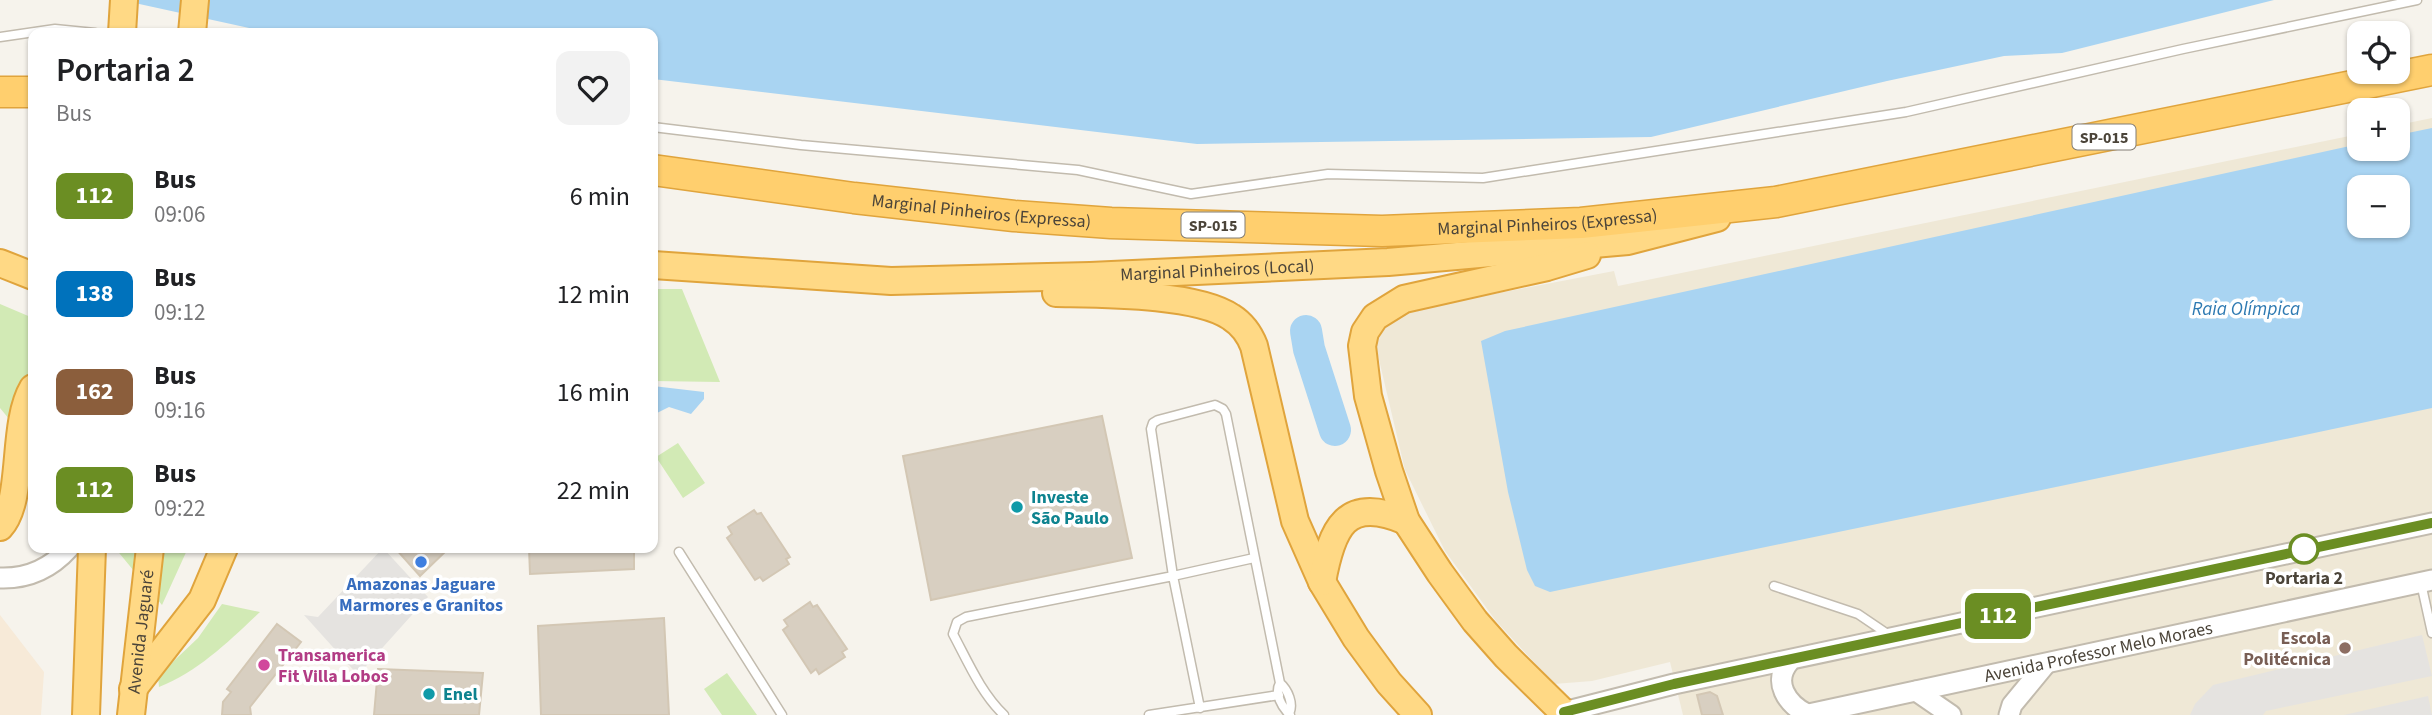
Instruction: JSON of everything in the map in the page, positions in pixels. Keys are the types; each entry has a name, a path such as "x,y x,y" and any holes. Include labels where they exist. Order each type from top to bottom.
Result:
{"highway":[{"path":"122,28 124,0"},
{"path":"192,28 194,0"},
{"name":"Marginal Pinheiros (Expressa)","path":"658,171 854,198 1014,216 1111,223 1382,231 1581,223 1776,202 2432,70"},
{"path":"0,92 28,92"},
{"name":"Marginal Pinheiros (Local)","path":"658,265 891,281 1090,276 1388,262 1628,242 1776,202"},
{"path":"1561,714 1475,621 1406,521 1388,471 1368,396 1363,346 1365,332 1375,317 1404,299 1546,267 1628,242"},
{"path":"0,263 28,274"},
{"path":"891,281 943,290 1132,295 1218,310 1230,316 1250,335 1254,346 1295,521 1322,582 1356,638 1389,683 1418,715"},
{"path":"0,527 12,501 21,426 28,404"},
{"path":"0,433 16,468"},
{"path":"1322,582 1331,541 1347,519 1363,512 1377,511 1406,521"},
{"path":"86,715 92,553"},
{"name":"Avenida Jaguaré","path":"131,715 149,553"},
{"path":"132,689 202,600 222,553"}],"street":[{"path":"1561,714 1663,687 2432,523"},
{"path":"0,578 33,574 54,563 64,553"},
{"name":"Avenida Professor Melo Moraes","path":"1806,715 2426,582"},
{"path":"1789,662 1781,674 1781,685 1794,708 1806,715"},
{"path":"2010,715 2012,705 2045,665"},
{"path":"1916,691 1951,715"}],"lane":[{"path":"658,128 815,146 1078,170 1191,194 1328,174 1483,178 1906,112 2183,49 2417,0"},
{"path":"0,37 28,33"},
{"path":"1200,708 1173,576 1151,426 1158,419 1214,405 1219,406 1226,414 1280,683 1287,691 1291,706 1289,714"},
{"path":"678,552 782,715"},
{"path":"1004,715 991,702 953,634 957,622 966,617 1254,558"},
{"path":"2426,582 2432,632"},
{"path":"1774,586 1858,614 1895,639"},
{"path":"1280,683 1279,695 1289,714"},
{"path":"1149,715 1279,695"}],"shaded area":[{"path":"2432,118 2432,715 1683,715 1670,662 1592,681 1554,684 1496,621 1445,551 1405,470 1376,347 1383,329 1399,312 1614,271 1618,286 2347,136 2347,161 2410,161 2410,123"},
{"path":"378,553 388,553 428,597 358,675 304,615 318,617"},
{"path":"0,615 44,672 41,715 0,715"},
{"path":"2422,635 2432,676 2266,711 2263,715 2190,715 2195,704 2213,685"},
{"path":"2428,696 2432,715 2344,715"}],"green space":[{"path":"658,289 682,289 720,382 658,381"},
{"path":"0,304 28,316 28,442 0,408"},
{"path":"678,443 705,483 683,498 658,460 658,456"},
{"path":"119,553 186,553 162,605"},
{"path":"222,604 260,612 200,664 159,687 158,676 198,638"},
{"path":"727,673 757,715 722,715 704,689"}],"water":[{"path":"121,0 2274,0 2062,53 2004,56 1651,137 1197,144 658,80 658,28 249,28"},
{"name":"Raia Olímpica","path":"2432,128 2432,408 1550,592 1535,586 1527,570 1508,492 1481,341 1505,331 2347,147 2347,161 2410,161 2410,133"},
{"path":"658,387 704,392 704,399 691,414 669,407 658,412"}],"building":[{"name":"Investe São Paulo","path":"1102,416 1132,558 931,600 903,456"},
{"path":"754,510 757,514 761,513 790,557 786,559 789,564 763,581 760,577 755,580 727,538 732,534 728,527"},
{"name":"Amazonas Jaguare Marmores e Granitos","path":"399,553 444,553 420,576"},
{"path":"529,553 634,553 634,569 530,574"},
{"path":"810,602 813,607 817,605 847,649 842,652 845,657 819,674 816,669 811,673 783,630 788,626 784,620"},
{"path":"664,618 669,715 541,715 538,626"},
{"name":"Transamerica Fit Villa Lobos","path":"277,624 301,642 250,707 251,715 222,715 223,702 231,692 227,689"},
{"name":"Enel","path":"378,669 483,673 479,715 374,715"},
{"path":"1710,692 1717,696 1723,715 1702,715 1697,695"}],"waterway":[{"path":"1306,331 1309,349 1335,430"}],"bus line":[{"name":"112","path":"1564,712 1674,684 2432,523"}],"place":[{"name":"Investe São Paulo","path":"1017,507"},
{"name":"Portaria 2","path":"2304,549"},
{"name":"Amazonas Jaguare Marmores e Granitos","path":"421,562"},
{"name":"Escola Politécnica","path":"2345,648"},
{"name":"Transamerica Fit Villa Lobos","path":"264,665"},
{"name":"Enel","path":"429,694"}]}
